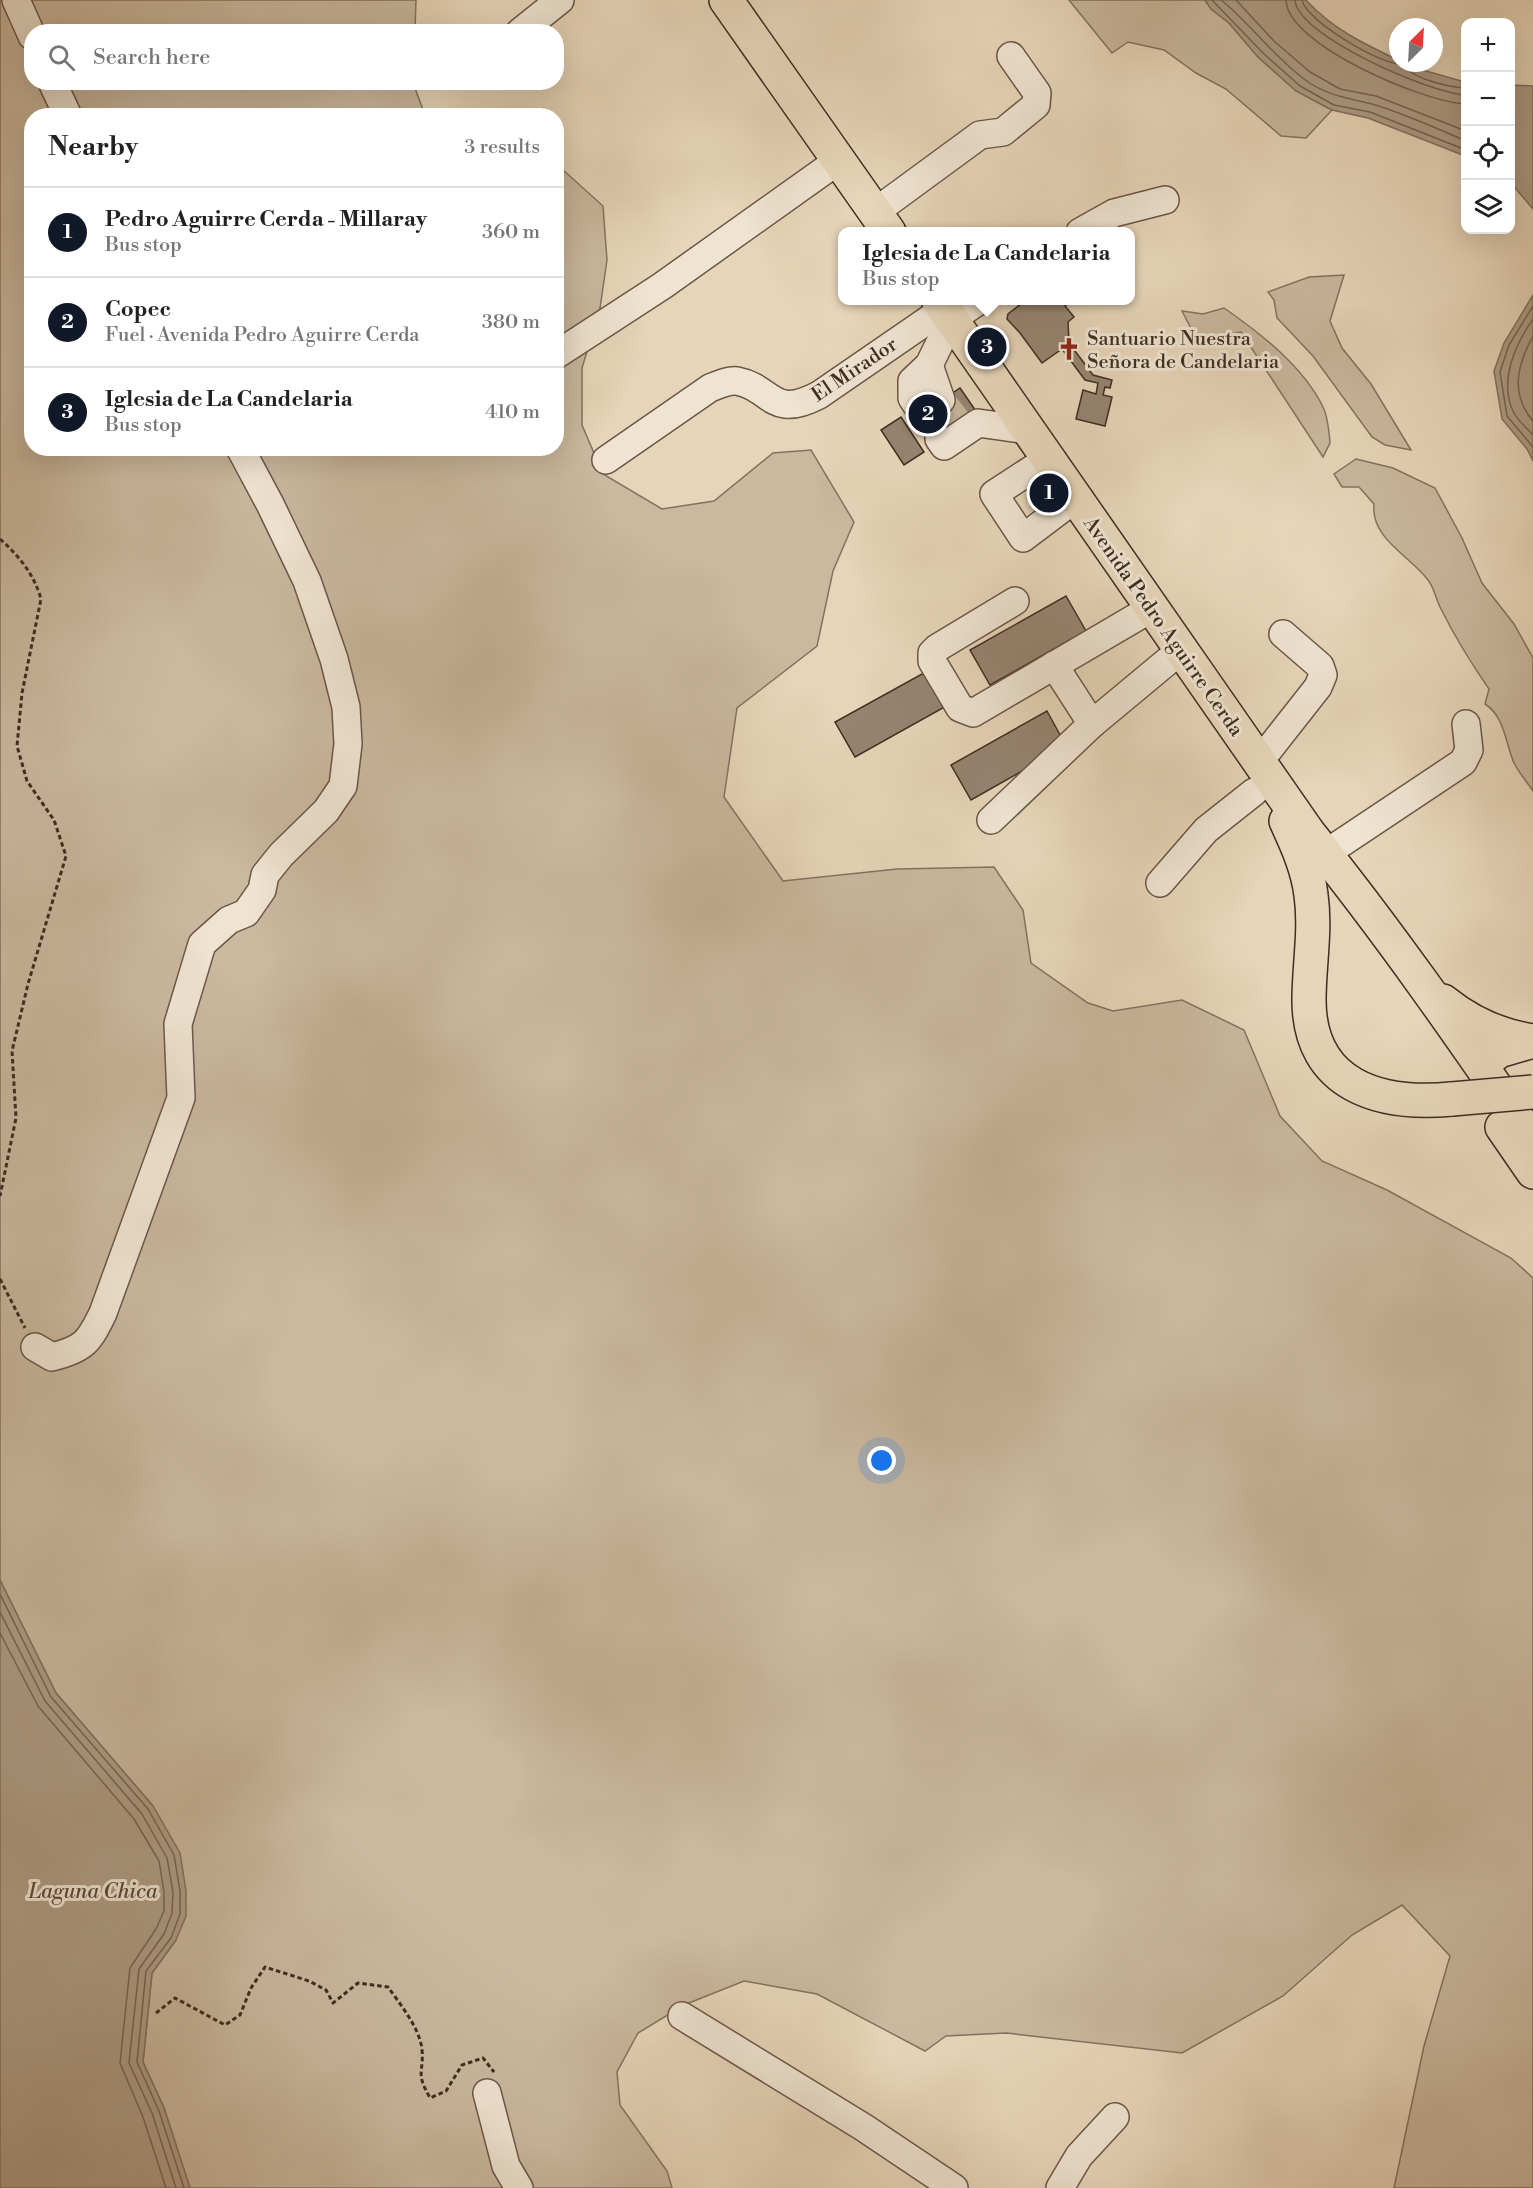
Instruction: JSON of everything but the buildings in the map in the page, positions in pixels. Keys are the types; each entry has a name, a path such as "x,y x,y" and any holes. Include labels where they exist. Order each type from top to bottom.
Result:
{"main road":[{"path":"726,0 882,222"},
{"name":"Avenida Pedro Aguirre Cerda","path":"944,310 1209,690 1257,777"},
{"path":"1257,777 1317,843 1425,987 1467,1082 1533,1141"},
{"path":"1257,777 1297,890 1310,985 1310,1016 1316,1041 1327,1062 1342,1078 1366,1091 1398,1099 1418,1101 1467,1082 1499,1051 1533,1041"},
{"path":"1317,843 1364,932 1467,1082 1533,1172"},
{"path":"1425,987 1450,1007 1484,1028 1533,1041"},
{"path":"1467,1082 1533,1092"}],"street":[{"path":"16,0 27,24"},
{"path":"529,24 560,0"},
{"path":"882,222 980,135 1007,129 1036,105 1037,93 1011,56"},
{"path":"56,90 64,108"},
{"path":"564,350 662,286 839,160"},
{"path":"1088,227 1114,213 1166,200"},
{"name":"El Mirador","path":"606,460 710,388 723,383 735,381 745,384 774,402 803,404 944,310 962,305"},
{"path":"932,407 912,398 912,381 929,365 944,310"},
{"path":"955,432 978,423 1028,430"},
{"path":"35,1347 52,1357 72,1352 90,1340 103,1313 181,1098 178,1024 202,944 230,920 246,913 262,890 265,875 281,855 326,811 343,786 348,744 346,707 334,659 307,581 244,456"},
{"path":"1048,459 994,494 1023,538 1076,498"},
{"path":"1016,601 932,653 932,661 960,708 973,713 1152,608"},
{"path":"1160,883 1206,830 1257,777 1318,687 1323,675 1320,666 1284,634"},
{"path":"991,820 1092,724 1180,650"},
{"path":"1054,665 1092,724"},
{"path":"1317,843 1463,762 1469,750 1466,724"},
{"path":"682,2016 863,2127 954,2188"},
{"path":"487,2092 506,2166 519,2188"},
{"path":"1060,2188 1079,2156 1115,2117"}],"path":[{"path":"0,539 18,556 38,586 41,599 25,674 17,746 27,781 54,820 66,856 28,984 12,1051 16,1118 0,1197"},
{"path":"0,1167 4,1172"},
{"path":"0,1278 35,1347"},
{"path":"156,2013 175,1998 225,2025 240,2015 251,1988 265,1967 326,1990 333,2003 358,1983 388,1987 408,2015 422,2048 419,2079 430,2098 446,2091 462,2065 483,2058 498,2076 496,2090 487,2092"}],"shaded area":[{"path":"0,0 416,0 415,24 24,24 24,90 416,90 422,108 24,108 24,456 564,456 564,171 603,206 607,260 600,308 582,368 582,425 603,474 662,509 714,501 773,453 811,450 854,522 833,571 817,646 737,708 724,797 783,881 897,869 994,867 1023,910 1031,963 1088,1003 1113,1011 1182,1000 1244,1030 1280,1116 1322,1161 1387,1190 1511,1258 1533,1278 1533,2188 1394,2188 1424,2046 1450,1956 1402,1905 1352,1935 1283,1996 1182,2053 1006,2033 946,2036 925,2051 817,1994 744,1981 684,2005 638,2033 617,2072 620,2105 667,2171 672,2188 190,2188 164,2108 143,2062 152,1973 176,1940 153,1806 56,1693 0,1580"},
{"path":"1069,0 1205,0 1211,9 1229,23 1258,57 1296,91 1332,110 1306,138 1281,136 1226,89 1196,73 1164,50 1128,42 1112,53"},
{"path":"1344,275 1330,321 1342,348 1371,384 1411,450 1385,445 1372,437 1313,356 1277,318 1274,300 1268,292 1309,277"},
{"path":"1224,308 1280,352 1314,392 1325,411 1329,429 1330,443 1323,457 1241,332 1197,340 1182,311 1203,314"},
{"path":"1356,459 1393,468 1435,488 1462,538 1482,583 1514,624 1533,658 1533,791 1514,763 1501,723 1492,709 1485,704 1489,689 1452,630 1430,583 1385,537 1374,516 1374,504 1359,487 1342,487 1334,474"}],"water":[{"path":"1205,0 1306,0 1337,27 1389,55 1389,72 1430,72 1461,81 1461,154 1368,118 1332,110 1296,91 1258,57 1229,23 1211,9"},
{"path":"1515,85 1533,86 1533,209 1515,188"},
{"path":"1533,295 1533,461 1527,449 1502,419 1494,371 1504,343"},
{"name":"Laguna Chica","path":"0,1580 56,1693 153,1806 180,1853 186,1891 186,1916 176,1940 152,1973 143,2062 164,2108 190,2188 0,2188"}],"tunnel":[{"path":"941,400 961,425"}],"place":[{"name":"Iglesia de La Candelaria","path":"987,347"},
{"name":"Santuario Nuestra Señora de Candelaria","path":"1069,349"},
{"name":"Copec","path":"928,414"},
{"name":"Pedro Aguirre Cerda - Millaray","path":"1049,493"}]}
